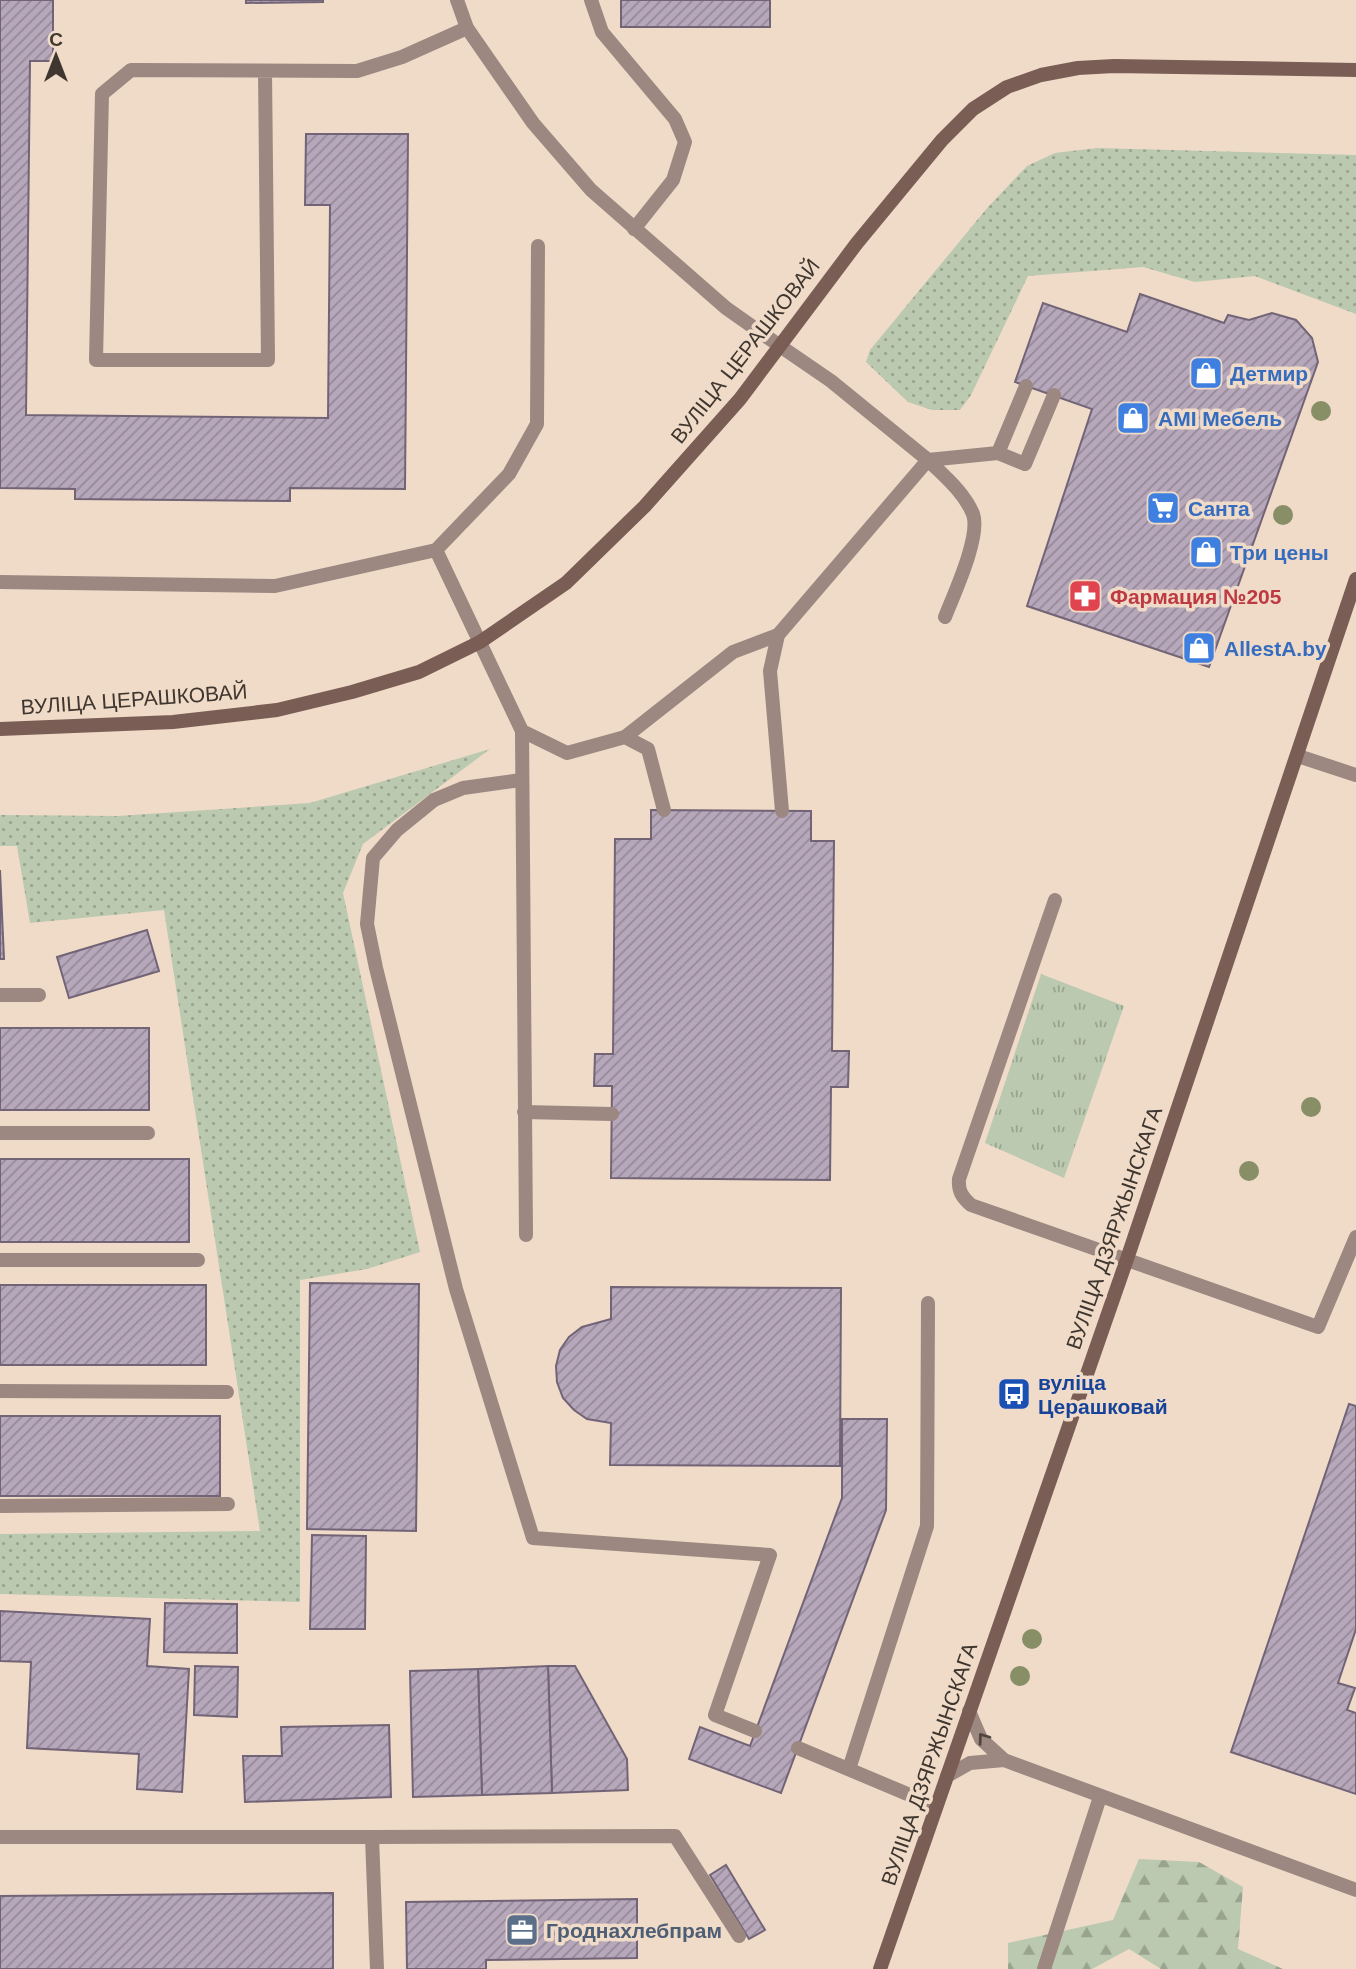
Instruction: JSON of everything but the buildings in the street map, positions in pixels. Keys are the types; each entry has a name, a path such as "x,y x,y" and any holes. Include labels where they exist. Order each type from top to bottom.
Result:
{"street":[{"path":"457,0 467,27 533,123 591,191 726,308 831,381 928,460 962,494 974,516 973,537 945,617"},
{"path":"591,0 602,32 675,119 685,142 673,180 634,229"},
{"path":"265,71 268,360 96,360 102,94 131,69 357,71 402,57 467,27"},
{"name":"ВУЛІЦА ЦЕРАШКОВАЙ","path":"0,729 173,722 277,710 419,672 480,642 566,583 645,506 716,427 849,252 942,140 973,109 1007,87 1041,75 1078,68 1114,66 1356,70"},
{"path":"0,582 275,586 436,550 509,474 537,424 538,246"},
{"path":"998,453 1026,386"},
{"path":"522,731 567,753 625,737 733,652 778,635 928,460 998,453 1026,464 1054,396"},
{"path":"436,550 522,731 526,1235"},
{"name":"ВУЛІЦА ДЗЯРЖЫНСКАГА","path":"880,1969 1127,1259 1356,579"},
{"path":"778,635 771,671 782,811"},
{"path":"625,737 648,749 664,810"},
{"path":"1298,756 1356,775"},
{"path":"522,780 463,788 434,800 397,830 373,858 367,924 376,968 456,1289 533,1538 771,1555 715,1715 755,1731"},
{"path":"1055,900 959,1179 958,1189 963,1198 971,1205 1318,1327 1356,1237"},
{"path":"0,995 38,995"},
{"path":"524,1112 612,1114"},
{"path":"0,1133 148,1133"},
{"path":"0,1260 198,1260"},
{"path":"849,1769 926,1526 928,1303"},
{"path":"0,1391 227,1392"},
{"path":"0,1506 228,1504"},
{"path":"969,1711 981,1740 1004,1760 1356,1890"},
{"path":"798,1748 936,1806"},
{"path":"947,1776 970,1763 1004,1760"},
{"path":"1044,1969 1100,1797"},
{"path":"0,1837 675,1836 739,1936"},
{"path":"372,1837 377,1969"}],"green space":[{"path":"1097,148 1356,155 1356,314 1255,276 1195,282 1143,267 1028,276 971,395 960,410 932,410 908,402 866,362 870,350 988,207 1027,166 1055,153"},
{"path":"490,749 363,844 343,893 420,1252 367,1269 300,1280 300,1602 0,1594 0,1534 260,1531 164,910 30,923 17,846 0,846 0,815 118,816 310,803"},
{"path":"1041,974 1124,1006 1064,1178 985,1143"},
{"path":"1139,1859 1199,1862 1243,1887 1238,1949 1283,1969 1161,1969 1129,1949 1092,1969 1008,1969 1008,1943 1113,1920"}],"place":[{"name":"Детмир","path":"1206,373"},
{"name":"AMI Мебель","path":"1133,418"},
{"name":"Санта","path":"1163,508"},
{"name":"Три цены","path":"1206,552"},
{"name":"Фармация №205","path":"1085,596"},
{"name":"AllestA.by","path":"1199,648"},
{"name":"вуліца Церашковай","path":"1014,1394"},
{"name":"Гроднахлебпрам","path":"522,1930"}]}
